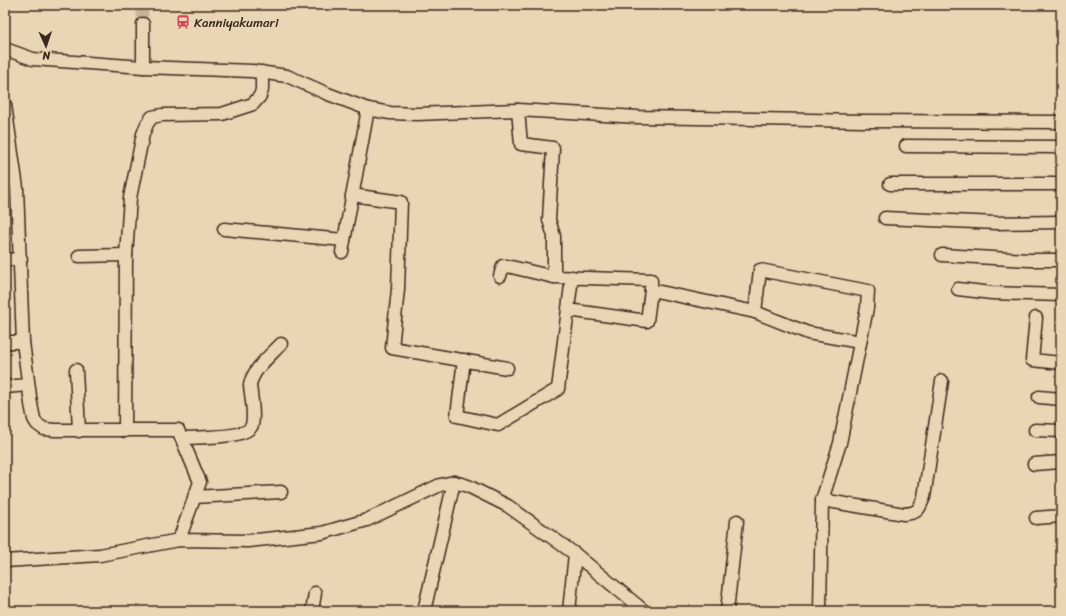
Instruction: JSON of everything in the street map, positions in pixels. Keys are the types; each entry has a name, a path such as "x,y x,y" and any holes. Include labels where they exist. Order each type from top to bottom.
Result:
{"street":[{"path":"143,24 144,67"},
{"path":"5,48 33,59 144,67 262,72 287,76 328,94 368,109 390,113 417,114 518,110 646,117 863,121 1061,122"},
{"path":"125,431 126,255 130,198 143,134 152,117 162,115 222,114 253,104 260,96 262,90 262,72"},
{"path":"5,106 17,188 24,342 28,385 34,419 37,424 44,429 79,431 178,430 200,482 179,540"},
{"path":"342,252 368,109"},
{"path":"518,110 521,144 553,148 549,220 554,236 554,277"},
{"path":"906,146 1061,147"},
{"path":"890,184 1061,184"},
{"path":"352,195 401,202 398,289 392,348 507,368"},
{"path":"885,218 998,223 1061,222"},
{"path":"224,229 272,235 344,240"},
{"path":"79,256 126,255"},
{"path":"942,255 1029,260 1061,260"},
{"path":"5,260 21,260"},
{"path":"500,276 503,266 507,266 554,277 651,280 647,321 568,310"},
{"path":"755,312 760,270 868,291 867,308 840,443 822,500 820,611"},
{"path":"464,360 457,416 498,425 558,390 572,277"},
{"path":"958,289 992,293 1061,296"},
{"path":"651,290 755,312 808,333 860,342"},
{"path":"1036,318 1032,360 1061,363"},
{"path":"5,342 24,342"},
{"path":"182,438 236,435 246,432 252,427 251,380 254,373 281,344"},
{"path":"76,370 79,431"},
{"path":"822,500 904,514 914,513 920,508 924,497 942,381"},
{"path":"5,387 28,385"},
{"path":"1039,397 1061,399"},
{"path":"1035,430 1061,431"},
{"path":"1034,464 1061,462"},
{"path":"424,611 454,482"},
{"path":"5,561 100,555 179,540 248,541 322,533 367,520 440,485 454,482 468,486 508,506 575,554 644,611"},
{"path":"194,497 281,492"},
{"path":"1036,518 1061,516"},
{"path":"727,611 738,521"},
{"path":"569,611 575,554"},
{"path":"312,611 315,593"}],"tunnel":[{"path":"142,5 143,24"}],"railway":[{"path":"823,5 1061,7"}],"place":[{"name":"Kanniyakumari","path":"183,22"}]}
